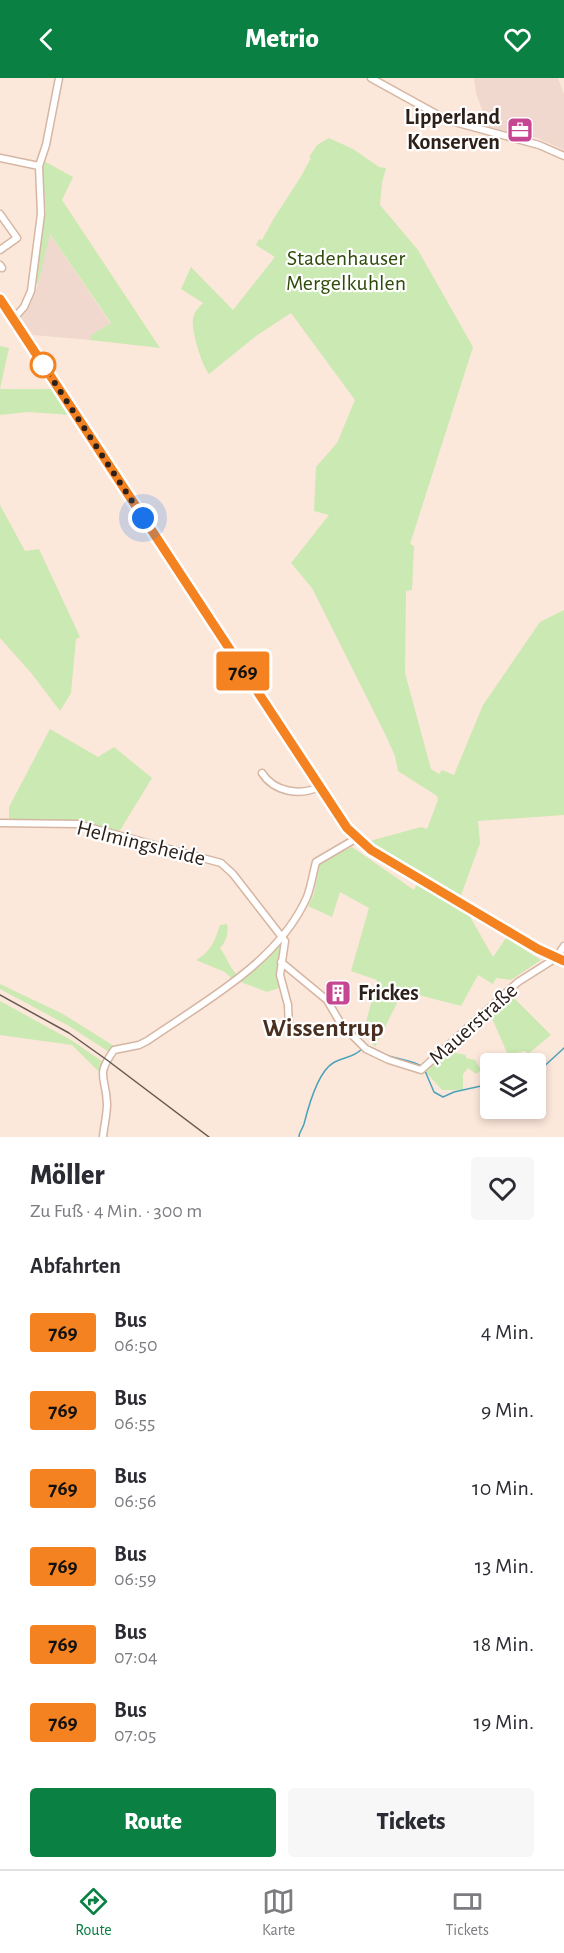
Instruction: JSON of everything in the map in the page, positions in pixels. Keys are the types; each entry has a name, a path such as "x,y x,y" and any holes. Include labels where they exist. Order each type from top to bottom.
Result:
{"main road":[{"path":"0,300 339,818 371,850 560,959"}],"street":[{"path":"13,319 24,307 31,291 41,214 39,166 46,145 59,78"},
{"path":"371,78 447,120 540,145 564,156"},
{"path":"8,159 11,151"},
{"path":"0,158 39,166"},
{"path":"0,214 16,238 0,249"},
{"path":"262,773 267,781 294,793 319,787"},
{"name":"Helmingsheide","path":"0,823 77,824 218,862 233,874 283,936"},
{"path":"103,1137 107,1108 102,1072 114,1050 147,1041 239,978 283,936 307,896 316,862 357,838"},
{"path":"283,936 285,940 280,975 288,1005 289,1028"},
{"path":"560,959 564,946"},
{"name":"Mauerstraße","path":"281,963 327,1000 341,1024 366,1049 389,1060 423,1068 518,982 560,959"}],"shaded area":[{"path":"474,78 558,78 564,94 564,150 537,138 488,127 476,93"},
{"path":"49,233 111,324 91,335 90,340 33,335 19,315 29,307 38,284"}],"green space":[{"name":"Stadenhauser Mergelkuhlen","path":"329,138 353,149 379,167 386,168 380,205 418,250 473,347 410,544 414,546 412,590 406,591 405,673 431,769 439,774 442,770 454,775 483,705 540,622 564,610 564,815 478,821 480,843 460,898 370,841 421,827 427,829 438,800 437,796 398,771 395,756 386,736 312,588 291,563 329,515 314,511 316,467 337,443 355,400 291,313 256,336 209,374 200,356 193,324 194,314 203,303 181,289 191,267 233,310 275,257 256,245 259,239 262,240 300,178 317,145"},
{"path":"44,161 73,177 62,200 160,348 90,340 91,335 111,323 50,234 38,284 35,281 42,215 46,212 42,168"},
{"path":"0,346 9,348 0,389"},
{"path":"0,389 54,389 71,415 28,412 0,415"},
{"path":"0,505 25,551 39,549 80,637 76,639 71,693 60,711 32,674 0,638"},
{"path":"50,729 98,757 114,747 152,778 119,832 77,823 9,822 9,807"},
{"path":"352,847 414,890 418,882 470,913 469,915 493,957 506,938 541,960 511,980 496,978 493,984 478,975 461,1006 403,991 375,1047 364,1030 377,980 351,971 369,908 340,892 332,917 308,906 314,894 322,861"},
{"path":"227,924 227,937 220,948 238,975 232,979 225,972 196,960 209,949 220,925"},
{"path":"282,939 277,975 279,988 267,992 238,981"},
{"path":"0,984 63,1014 114,1046 109,1052 69,1026 0,989"},
{"path":"510,994 551,1035 529,1053 525,1051 507,1053 491,1016 493,1008"},
{"path":"0,1001 71,1040 103,1062 99,1072 72,1045 0,1035"},
{"path":"445,1051 466,1055 466,1058 475,1060 480,1068 476,1074 468,1068 463,1074 463,1090 442,1090 424,1070"}],"waterway":[{"path":"366,1046 423,1067"},
{"path":"546,1065 564,1048"},
{"path":"299,1137 314,1091 323,1074 333,1063 362,1049"},
{"path":"425,1071 434,1092 443,1097 480,1086"}],"railway":[{"path":"0,995 69,1033 209,1137"}],"bus line":[{"name":"769","path":"0,299 347,828 371,850 538,949 564,961"}],"place":[{"name":"Lipperland Konserven","path":"520,130"},
{"name":"Frickes","path":"338,993"}],"district":[{"name":"Wissentrup","path":"323,1028"}],"route":[{"path":"43,365 143,518"}]}
